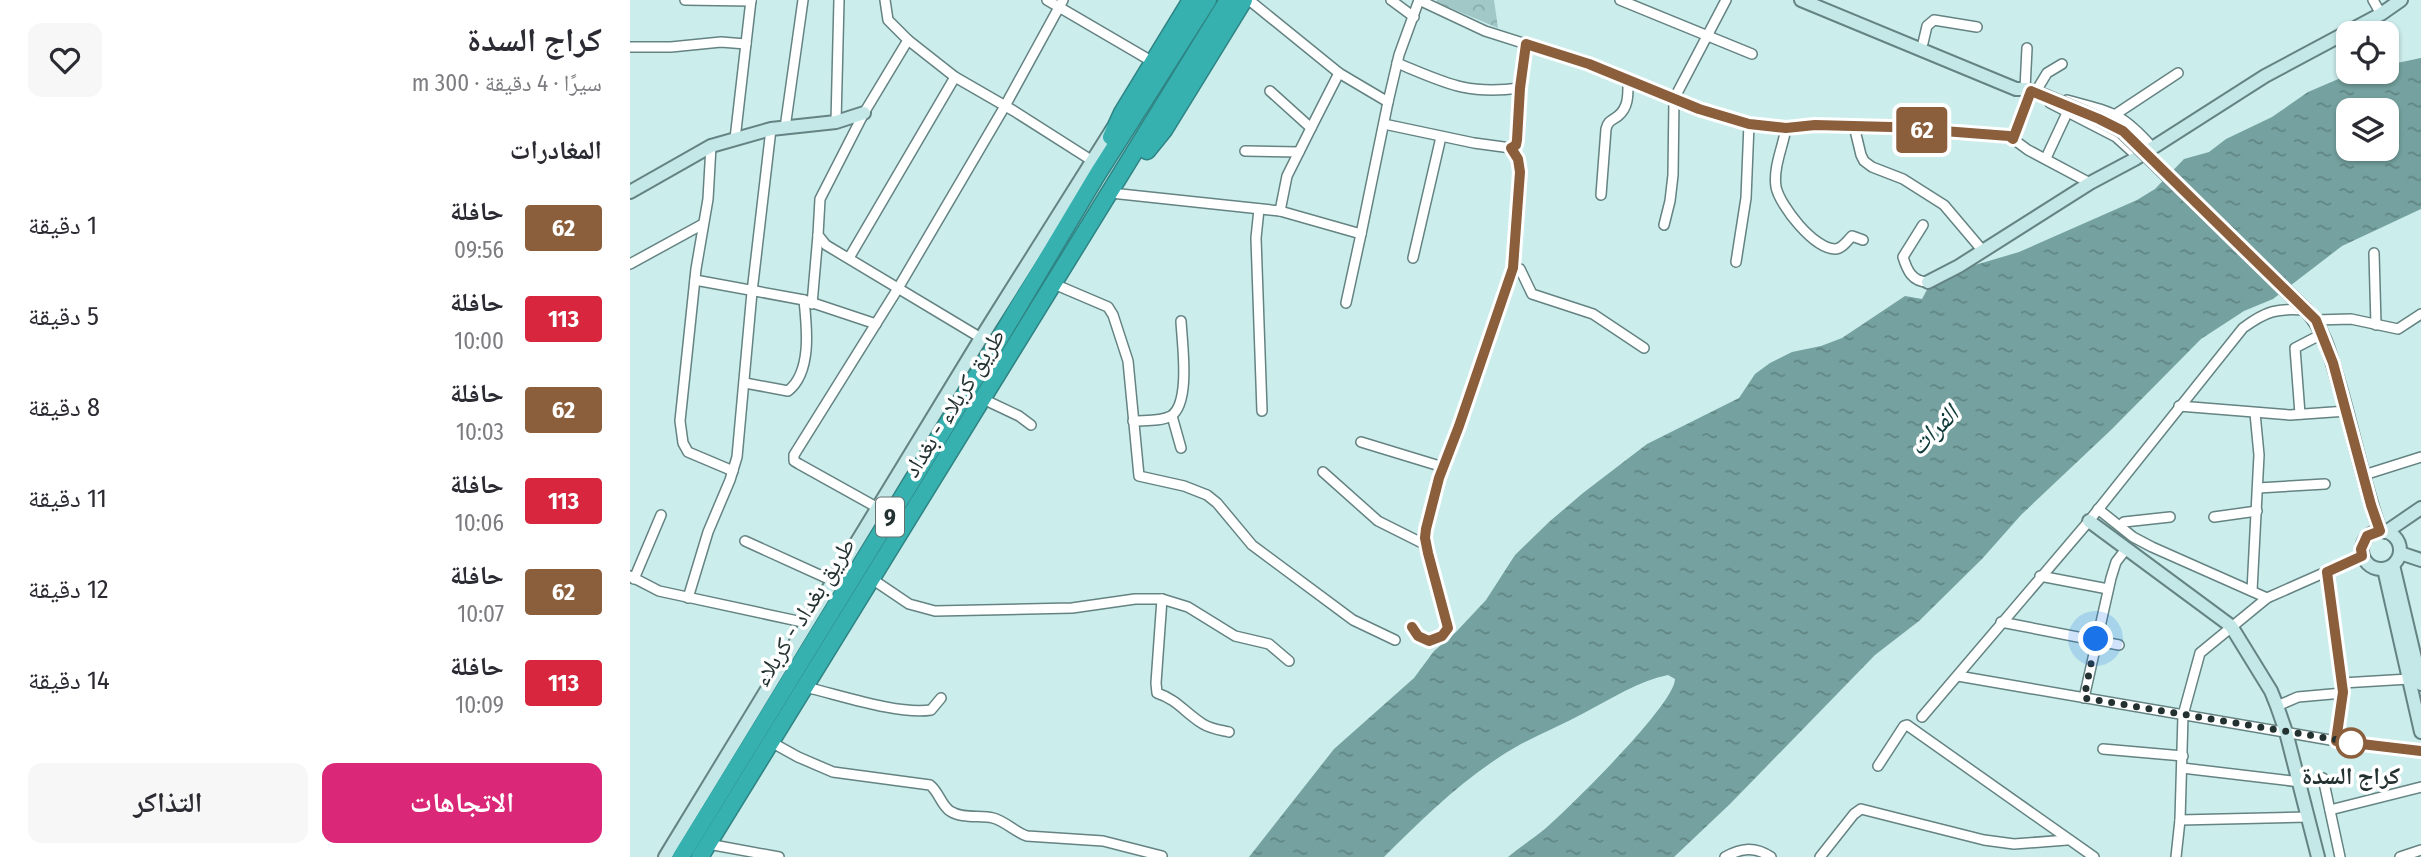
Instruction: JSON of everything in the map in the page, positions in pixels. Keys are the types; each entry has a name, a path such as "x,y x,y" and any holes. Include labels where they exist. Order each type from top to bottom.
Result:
{"highway":[{"name":"9","path":"1113,190 1164,130 1247,0"},
{"name":"9","path":"1094,168 1122,113 1153,62 1201,2"},
{"name":"9","path":"1094,168 1201,2"},
{"name":"9","path":"1113,190 1224,7"},
{"name":"طريق بغداد - كربلاء","path":"681,857 1045,263 1094,168"},
{"name":"طريق كربلاء - بغداد","path":"704,851 1113,190"},
{"path":"1045,263 1049,273 1057,280"},
{"path":"1027,293 1037,294 1043,303"}],"main road":[{"path":"1801,0 2016,89 2034,92"},
{"path":"1821,0 2017,81 2034,92 2123,131 2316,320 2383,531 2396,539 2393,562 2415,682 2421,732"},
{"path":"1928,282 1983,251 2090,183 2138,157 2265,76 2381,14 2401,0"},
{"path":"630,192 711,146 771,129 836,122 864,113"},
{"path":"665,857 981,338 1094,168"},
{"path":"2421,508 2383,531 2367,536 2361,549 2362,556 2371,567 2421,560"},
{"path":"2089,521 2231,626 2271,691 2277,706 2300,782 2318,857"}],"street":[{"path":"685,0 751,0 735,139"},
{"path":"785,128 803,0"},
{"path":"836,122 839,0"},
{"path":"885,0 888,20 908,40 955,77 1005,106 1094,168"},
{"path":"1046,0 1061,3 1153,62"},
{"path":"1247,0 1339,73 1388,102"},
{"path":"1391,0 1413,17"},
{"path":"1346,303 1388,102 1419,0 1485,31 1589,64 1731,120 1786,128 1815,125 1854,126 2009,136 2028,150 2090,183"},
{"path":"1620,0 1752,54"},
{"path":"1664,225 1673,175 1674,99 1726,0"},
{"path":"2373,0 2381,14"},
{"path":"878,508 794,461 794,455 897,289 1005,106 1061,3"},
{"path":"1923,43 1927,26 1934,20 1977,27"},
{"path":"745,383 788,391 796,384 803,370 820,199 864,113 908,40"},
{"path":"630,47 671,47 721,42 746,44"},
{"path":"1384,124 1441,137 1511,148 1516,145 1517,140 1526,44"},
{"path":"2026,48 2034,92 2067,113 2116,137 2138,157"},
{"path":"1398,63 1454,87 1482,91 1520,88"},
{"path":"2013,139 2034,92 2048,73 2062,64"},
{"path":"1280,211 1287,176 1339,73"},
{"path":"2116,114 2178,73"},
{"path":"849,258 955,77"},
{"path":"1601,195 1606,129 1608,122 1625,109 1628,81"},
{"path":"1270,91 1311,128"},
{"path":"2034,92 2116,114 2134,127 2152,147"},
{"path":"2046,158 2067,113"},
{"path":"1736,262 1746,198 1749,124"},
{"path":"1854,126 1864,161 1903,179 1944,205 1983,251"},
{"path":"1786,128 1775,173 1777,191 1791,217 1811,236 1831,249 1843,246 1852,236 1863,240"},
{"path":"688,598 708,532 733,471 739,444 752,292 771,129"},
{"path":"1413,258 1441,137"},
{"path":"711,146 708,199 695,280 680,421 683,443 688,452 733,471"},
{"path":"1412,627 1418,636 1429,641 1442,636 1448,628 1425,538 1443,467 1513,268 1520,172 1518,159 1511,148"},
{"path":"1245,151 1299,152"},
{"path":"1113,190 1280,211 1361,234"},
{"path":"1259,209 1256,238 1262,411"},
{"path":"630,264 703,224"},
{"path":"1923,225 1903,257 1912,276 1922,282 1928,282"},
{"path":"818,235 827,245 981,338"},
{"path":"2374,253 2376,325"},
{"path":"1513,268 1520,269 1532,293 1593,313 1644,348"},
{"path":"695,280 752,292 772,293 876,324"},
{"path":"1057,280 1108,307 1113,315 1128,361 1139,476 1184,486 1207,495 1252,545 1353,621 1395,640"},
{"path":"1922,717 2089,521 2243,328 2264,313 2275,310 2306,310"},
{"path":"2316,320 2351,319 2399,329 2419,315 2421,328"},
{"path":"1133,421 1171,416 1181,399 1184,376 1181,321"},
{"path":"2300,414 2295,348 2322,334"},
{"path":"983,399 1019,416 1031,425"},
{"path":"2179,406 2255,413 2347,411"},
{"path":"2252,591 2259,455 2255,413"},
{"path":"1171,416 1181,448"},
{"path":"1362,442 1443,467"},
{"path":"2364,475 2421,457"},
{"path":"1323,472 1378,521 1426,545"},
{"path":"2258,488 2325,484"},
{"path":"2098,509 2152,548 2267,598"},
{"path":"2214,517 2257,511"},
{"path":"662,515 632,578 659,591 807,623"},
{"path":"2120,526 2124,522 2170,517"},
{"path":"745,541 834,581"},
{"path":"2084,698 2108,589 2116,562 2126,548"},
{"path":"2176,857 2180,820 2183,715 2200,653 2267,598 2362,556"},
{"path":"2327,572 2343,688 2336,741"},
{"path":"2040,576 2108,589"},
{"path":"872,579 909,604 935,611 1072,608 1135,599 1163,599 1188,607 1235,636 1269,644 1289,661"},
{"path":"1163,599 1157,692 1172,698 1200,723 1229,732"},
{"path":"2001,622 2119,645"},
{"path":"1958,676 2336,741 2421,751"},
{"path":"2277,706 2298,697 2343,688 2415,682"},
{"path":"805,687 920,712 931,710 941,698"},
{"path":"1878,766 1907,725 2094,857"},
{"path":"771,742 833,772 930,785 947,809 954,813 993,818 1018,833 1103,841 1162,856"},
{"path":"2103,749 2183,756"},
{"path":"2182,768 2300,782"},
{"path":"2323,778 2340,857"},
{"path":"2330,810 2421,787"},
{"path":"1820,857 1854,814 1861,810 1984,840 2014,844 2067,840"},
{"path":"2180,820 2308,817"},
{"path":"1725,857 1749,848 1759,849 1771,857"},
{"path":"2400,857 2421,850"},
{"path":"704,851 779,857"}],"green space":[{"path":"1494,0 1498,28 1436,2"}],"water":[{"name":"الفرات","path":"2421,58 2421,209 2342,246 2273,299 2244,311 2201,339 2112,429 2021,515 1982,559 1919,621 1875,655 1730,804 1674,857 1508,857 1558,817 1641,732 1670,692 1675,679 1668,675 1625,691 1502,755 1449,796 1384,857 1249,857 1334,749 1414,678 1434,651 1486,600 1515,555 1583,493 1647,444 1739,398 1755,374 1792,352 1842,338 1905,296 1922,299 1929,286 1965,268 2019,252 2137,200 2155,189 2184,159 2209,152 2226,139 2272,117 2308,92 2336,80 2336,84 2399,84 2399,63"}],"bus line":[{"name":"62","path":"1412,627 1418,636 1429,641 1442,636 1448,628 1425,538 1439,478 1513,268 1520,172 1518,159 1511,148 1516,145 1517,140 1526,44 1589,64 1731,120 1786,128 1815,125 1891,127 2009,136 2013,139 2031,91 2123,131 2316,320 2333,363 2380,531 2367,536 2361,549 2362,556 2327,572 2343,683 2342,713 2336,741 2421,751"}],"place":[{"name":"كراج السدة","path":"2351,743"}],"route":[{"path":"2096,639 2084,698 2357,743 2351,743"}]}
